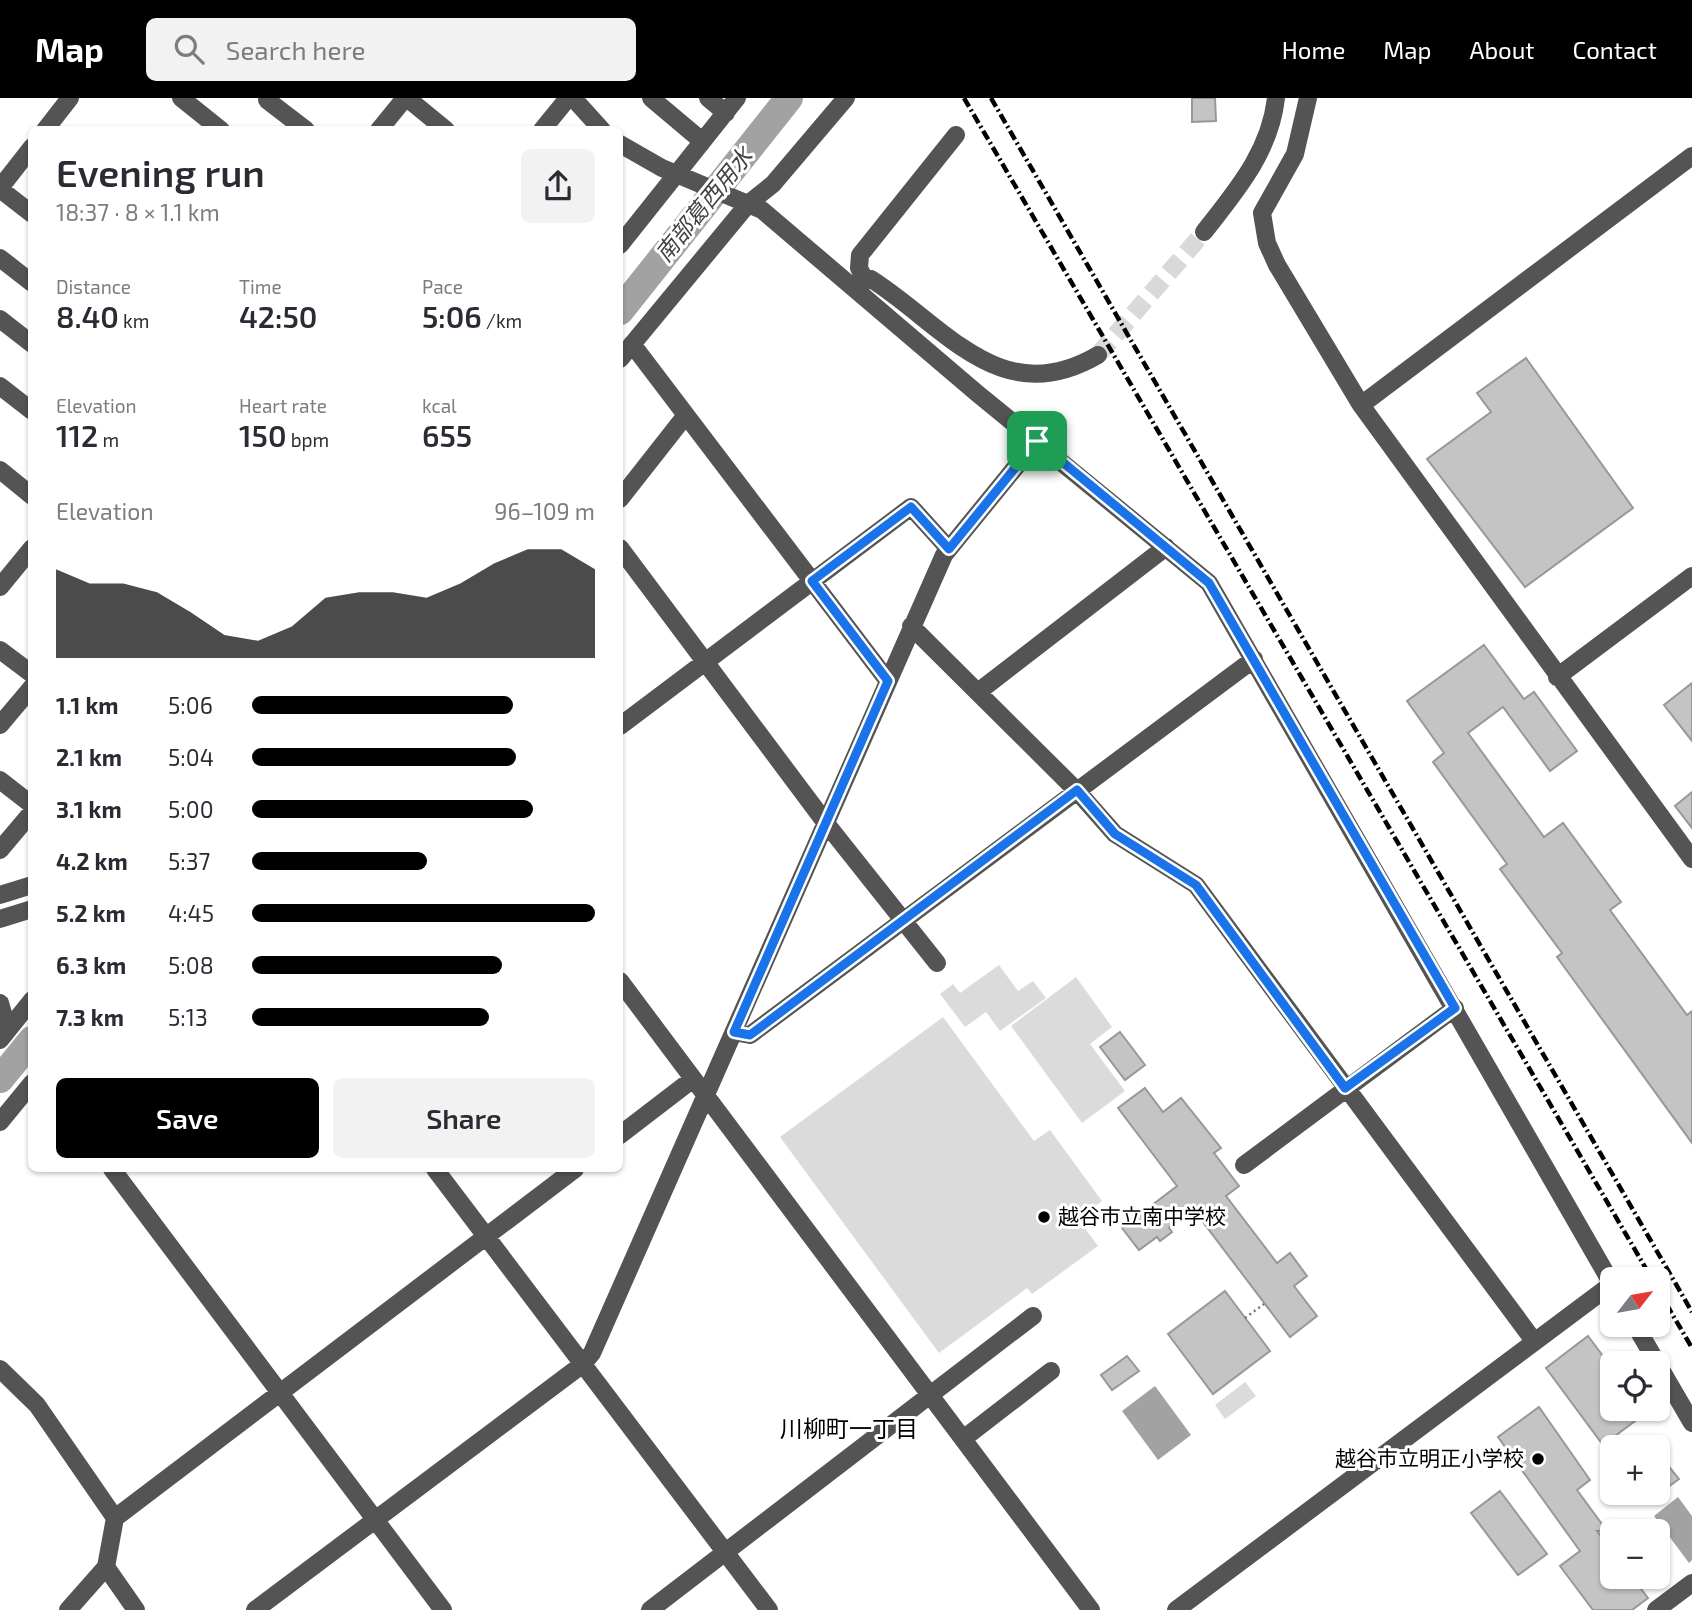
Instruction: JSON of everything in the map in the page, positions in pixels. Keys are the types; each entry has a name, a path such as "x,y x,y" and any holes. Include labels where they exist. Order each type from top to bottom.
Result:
{"street":[{"path":"181,98 216,126"},
{"path":"269,98 267,100 301,126"},
{"path":"651,98 702,141"},
{"path":"708,98 726,113"},
{"path":"623,241 737,98"},
{"path":"623,355 743,202 773,184 846,98"},
{"path":"1204,232 1259,156 1270,129 1276,98"},
{"path":"1308,98 1295,154 1262,213 1262,226 1278,265 1361,405 1692,859"},
{"path":"382,126 404,99 441,126"},
{"path":"546,126 575,100 598,126"},
{"path":"58,110 66,126"},
{"path":"861,285 860,255 956,135"},
{"path":"623,146 773,218 861,285 1037,441 1209,583 1602,1267"},
{"path":"1361,405 1692,156"},
{"path":"28,158 0,189 28,211"},
{"path":"0,258 28,280"},
{"path":"861,285 870,279 976,359 1002,371 1025,374 1066,370 1098,355"},
{"path":"0,319 28,341"},
{"path":"632,344 888,681"},
{"path":"0,386 28,408"},
{"path":"623,486 686,415"},
{"path":"255,1610 583,1364 592,1353 911,626 949,549 1037,441"},
{"path":"0,470 28,493"},
{"path":"623,724 911,507 949,549"},
{"path":"978,692 1166,547"},
{"path":"623,552 825,822 937,963"},
{"path":"0,587 28,553"},
{"path":"1557,677 1692,576"},
{"path":"911,626 1077,790 1115,834 1196,885 1534,1341"},
{"path":"0,650 28,671"},
{"path":"734,1032 750,1035 1254,659"},
{"path":"0,724 28,692"},
{"path":"0,780 28,802"},
{"path":"0,850 28,817"},
{"path":"0,895 28,886"},
{"path":"0,919 28,910"},
{"path":"623,985 1091,1610"},
{"path":"0,1003 4,1017 12,1025"},
{"path":"0,1040 28,1005"},
{"path":"1244,1165 1455,1008"},
{"path":"623,1133 693,1079"},
{"path":"0,1122 28,1088"},
{"path":"114,1172 443,1610"},
{"path":"437,1172 769,1610"},
{"path":"68,1610 106,1567 115,1518 571,1172"},
{"path":"1176,1610 1600,1293"},
{"path":"650,1610 1033,1316"},
{"path":"1642,1337 1692,1423"},
{"path":"0,1369 37,1405 115,1518"},
{"path":"963,1439 1051,1371"},
{"path":"106,1567 136,1610"},
{"path":"1656,1610 1692,1583"}],"path":[{"path":"1245,1318 1264,1304"}],"shaded area":[{"path":"999,965 1018,991 1033,981 1046,998 1000,1031 986,1012 965,1027 940,994 953,984 960,993"},
{"path":"1076,977 1112,1027 1090,1044 1125,1091 1082,1123 1011,1026"},
{"path":"943,1017 1034,1141 1050,1130 1102,1201 1078,1219 1098,1246 1032,1294 1027,1288 939,1353 780,1137"},
{"path":"1245,1382 1256,1396 1225,1419 1215,1405"},
{"path":"1155,1386 1191,1435 1158,1460 1122,1411"},
{"path":"1678,1497 1692,1516 1692,1560 1689,1563 1670,1537 1670,1519 1656,1519 1654,1516"}],"building":[{"path":"1192,98 1215,98 1216,121 1192,122"},
{"path":"1526,358 1633,508 1525,587 1427,459 1491,412 1477,393"},
{"path":"1484,645 1524,699 1534,692 1577,751 1550,771 1503,707 1468,733 1544,837 1563,823 1621,902 1610,910 1687,1015 1692,1011 1692,1143 1557,957 1562,953 1500,869 1507,864 1433,762 1444,753 1407,701"},
{"path":"1692,683 1692,741 1664,705"},
{"path":"1692,792 1692,828 1675,806"},
{"path":"1120,1032 1145,1065 1125,1080 1100,1047"},
{"path":"1145,1088 1163,1112 1181,1098 1221,1148 1214,1153 1239,1186 1226,1196 1277,1263 1290,1253 1307,1276 1294,1286 1317,1316 1290,1337 1193,1209 1169,1228 1172,1232 1160,1241 1157,1237 1139,1250 1122,1228 1177,1186 1118,1108"},
{"path":"1225,1291 1270,1351 1213,1394 1168,1334"},
{"path":"1588,1336 1600,1352 1600,1421 1635,1421 1616,1435 1600,1435 1600,1441 1546,1368"},
{"path":"1127,1356 1139,1371 1112,1390 1101,1375"},
{"path":"1539,1407 1590,1480 1577,1490 1600,1521 1600,1531 1597,1531 1600,1535 1600,1589 1641,1589 1648,1598 1632,1610 1593,1610 1560,1566 1580,1551 1498,1437"},
{"path":"1670,1468 1679,1479 1670,1486"},
{"path":"1500,1491 1547,1554 1518,1575 1471,1513"}],"waterway":[{"name":"南部葛西用水","path":"623,307 789,98"},
{"name":"南部葛西用水","path":"0,1079 28,1045"}],"tunnel":[{"path":"1098,355 1204,232"}],"railway":[{"path":"964,98 1645,1267"},
{"path":"991,98 1692,1312"},
{"path":"1670,1310 1692,1348"}],"place":[{"name":"越谷市立南中学校","path":"1044,1217"},
{"name":"越谷市立明正小学校","path":"1538,1459"}],"district":[{"name":"川柳町一丁目","path":"849,1429"}],"route":[{"path":"1037,441 1209,583 1455,1008 1345,1088 1196,885 1115,834 1077,790 750,1035 734,1032 888,681 812,581 911,507 949,549 1037,441"}]}
